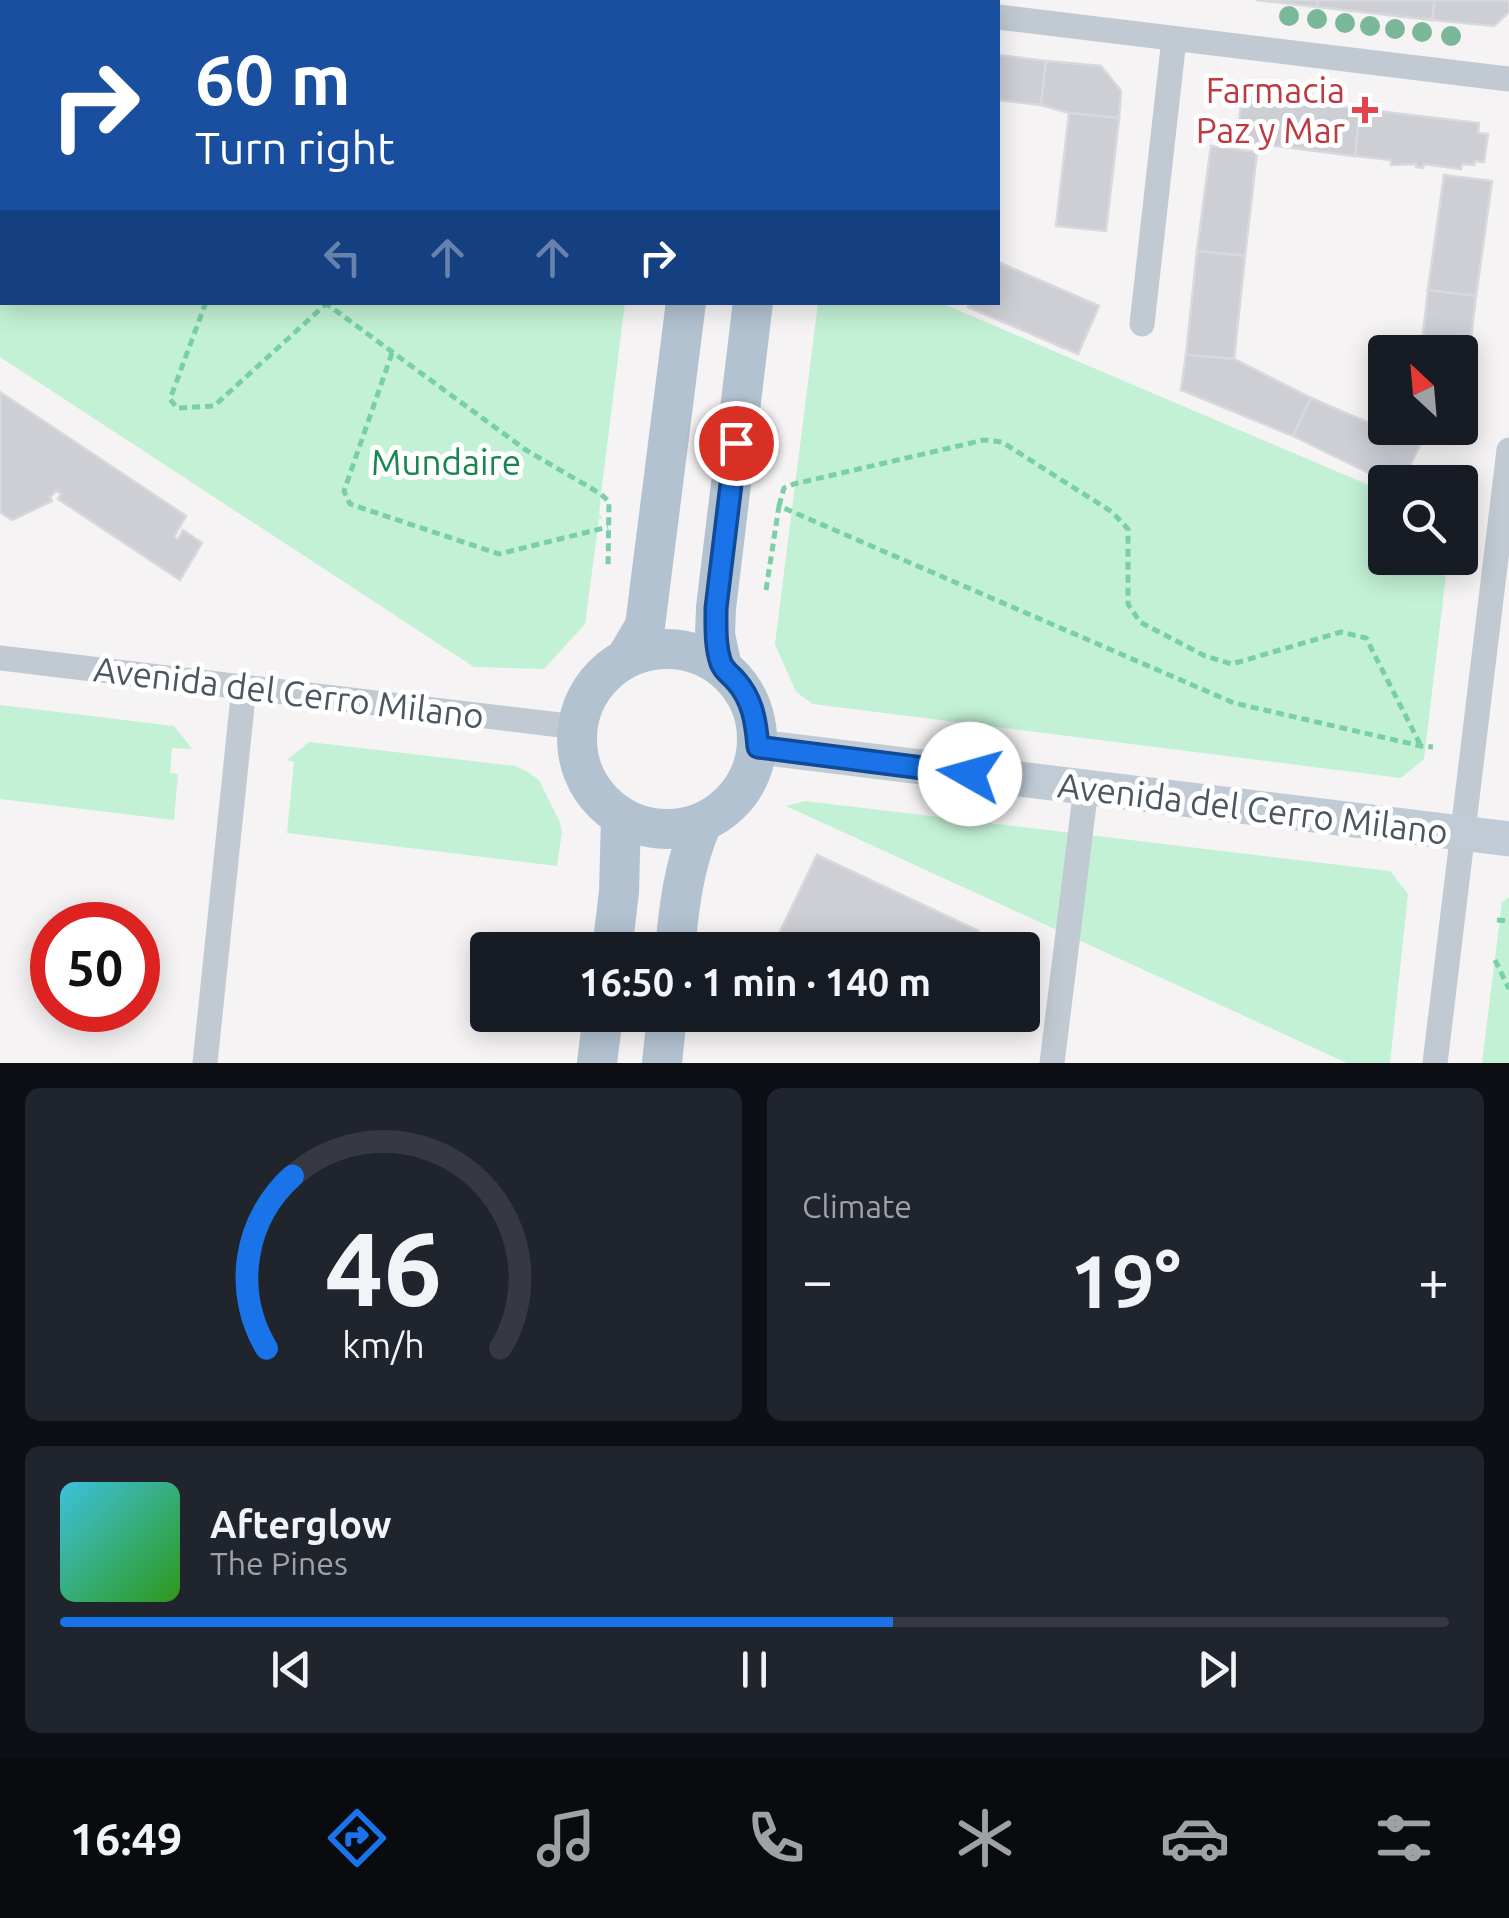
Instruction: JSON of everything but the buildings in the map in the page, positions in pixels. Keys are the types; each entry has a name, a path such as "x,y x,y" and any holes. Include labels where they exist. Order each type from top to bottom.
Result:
{"main road":[{"path":"626,658 645,626 686,305"},
{"path":"722,667 716,608 752,305"},
{"path":"659,649 692,652 722,667 750,702 756,723 758,747 750,778 730,805 702,823 675,830 647,828 621,818 593,793 578,758 577,726 588,696 604,674 626,658 659,649"},
{"name":"Avenida del Cerro Milano","path":"758,747 1509,839"},
{"path":"614,932 620,892 621,818"},
{"path":"676,932 690,850 702,823"},
{"path":"597,1063 601,1032"},
{"path":"662,1063 666,1032"}],"street":[{"path":"1000,18 1509,79"},
{"path":"1142,324 1174,39"},
{"path":"1435,1063 1509,450"},
{"name":"Avenida del Cerro Milano","path":"0,658 577,726"},
{"path":"204,1063 244,687"},
{"path":"1052,1063 1086,788"}],"path":[{"path":"205,305 170,400 177,408 214,406 324,305"},
{"path":"326,305 526,450 602,494 609,502 608,568"},
{"path":"392,353 344,491 350,504 499,554 608,527"},
{"path":"766,590 784,488 984,440 1002,442 1112,512 1128,529 1128,604 1140,622 1205,656 1232,664 1341,632 1366,638 1420,746"},
{"path":"779,506 1234,703 1434,747"},
{"path":"1496,920 1509,921"},
{"path":"1494,960 1509,989"}],"green space":[{"name":"Mundaire","path":"0,305 625,305 601,494 599,515 603,518 599,519 585,624 544,669 474,667 0,357"},
{"path":"818,305 946,305 1368,485 1368,575 1446,575 1424,759 1401,778 813,704 796,692 775,644"},
{"path":"0,705 174,726 192,749 172,748 170,773 178,774 174,820 0,799"},
{"path":"309,742 515,766 526,771 539,780 559,820 562,832 557,866 287,833 294,762 287,760"},
{"path":"805,801 1390,871 1408,894 1390,1063 1347,1063 786,806"},
{"path":"1509,897 1509,1063 1482,1063 1502,902"}],"place":[{"name":"Farmacia Paz y Mar","path":"1365,110"}],"route":[{"path":"736,443 716,636 722,667 750,702 758,747 970,774"}]}
